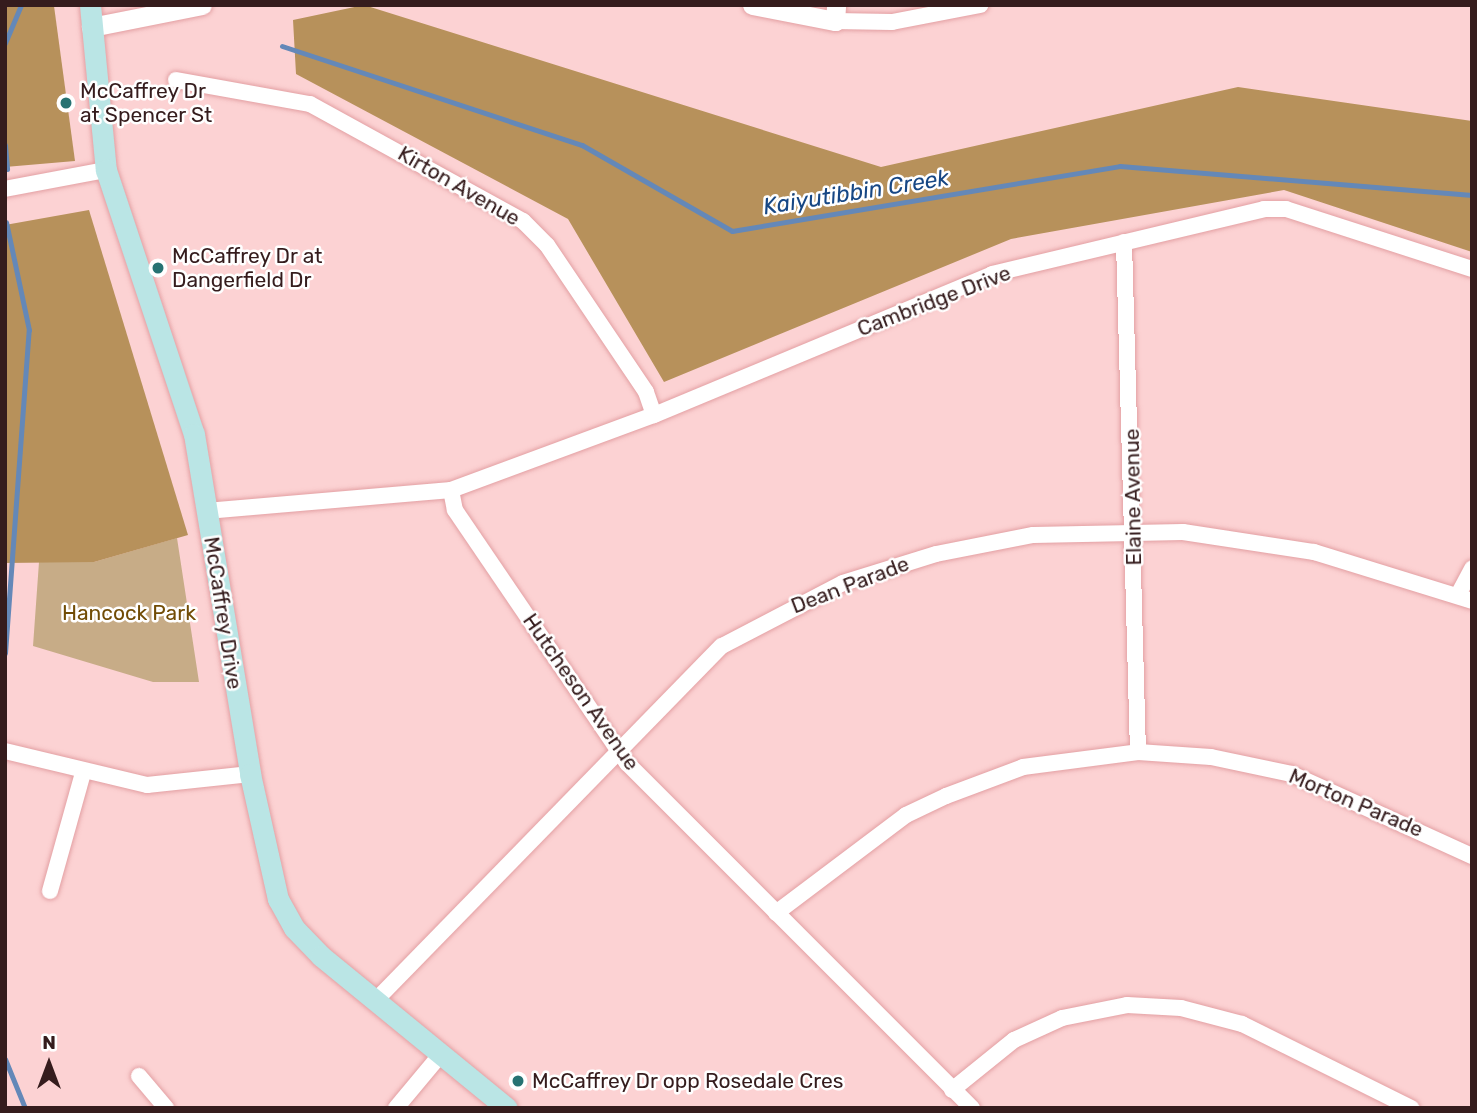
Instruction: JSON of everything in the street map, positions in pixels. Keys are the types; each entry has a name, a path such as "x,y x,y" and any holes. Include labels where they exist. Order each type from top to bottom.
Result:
{"main road":[{"name":"McCaffrey Drive","path":"90,5 106,170 194,434 250,774 278,900 294,929 375,1001 507,1108"}],"street":[{"path":"91,27 202,5"},
{"path":"752,5 836,13 892,22 980,5"},
{"name":"Kirton Avenue","path":"176,80 302,100 523,221 547,245 646,392 654,415"},
{"path":"5,189 106,170"},
{"name":"Cambridge Drive","path":"451,490 654,415 992,274 1276,208 1472,269"},
{"name":"Elaine Avenue","path":"1124,242 1138,752"},
{"path":"206,511 451,490"},
{"name":"Hutcheson Avenue","path":"451,490 456,510 616,751 972,1108"},
{"name":"Dean Parade","path":"375,1001 616,751 722,646 843,583 936,554 1033,535 1133,531 1234,537 1314,552 1465,598"},
{"path":"1465,598 1472,569"},
{"path":"5,751 82,773 147,785 250,774"},
{"name":"Morton Parade","path":"776,913 906,815 946,796 1023,767 1138,752 1212,757 1292,774 1472,856"},
{"path":"50,891 82,773"},
{"path":"953,1090 1013,1040 1062,1018 1127,1005 1181,1008 1242,1024 1412,1108"},
{"path":"396,1108 441,1054"},
{"path":"139,1076 166,1108"}],"green space":[{"name":"Hancock Park","path":"177,538 199,682 153,682 33,646 39,562 94,562"}],"shaded area":[{"path":"5,5 54,6 75,161 5,167"},
{"path":"364,5 881,167 1238,87 1472,121 1472,252 1284,190 1011,239 664,382 568,219 296,74 293,20"},
{"path":"89,210 188,535 94,562 5,563 5,225"}],"waterway":[{"path":"5,43 21,5"},
{"name":"Kaiyutibbin Creek","path":"282,46 582,145 732,231 1120,166 1472,195"},
{"path":"5,145 7,169"},
{"path":"5,653 29,330 6,222"},
{"path":"5,1059 25,1108"}],"place":[{"name":"McCaffrey Dr at Spencer St","path":"66,103"},
{"name":"McCaffrey Dr at Dangerfield Dr","path":"158,268"},
{"name":"McCaffrey Dr opp Rosedale Cres","path":"518,1081"}]}
